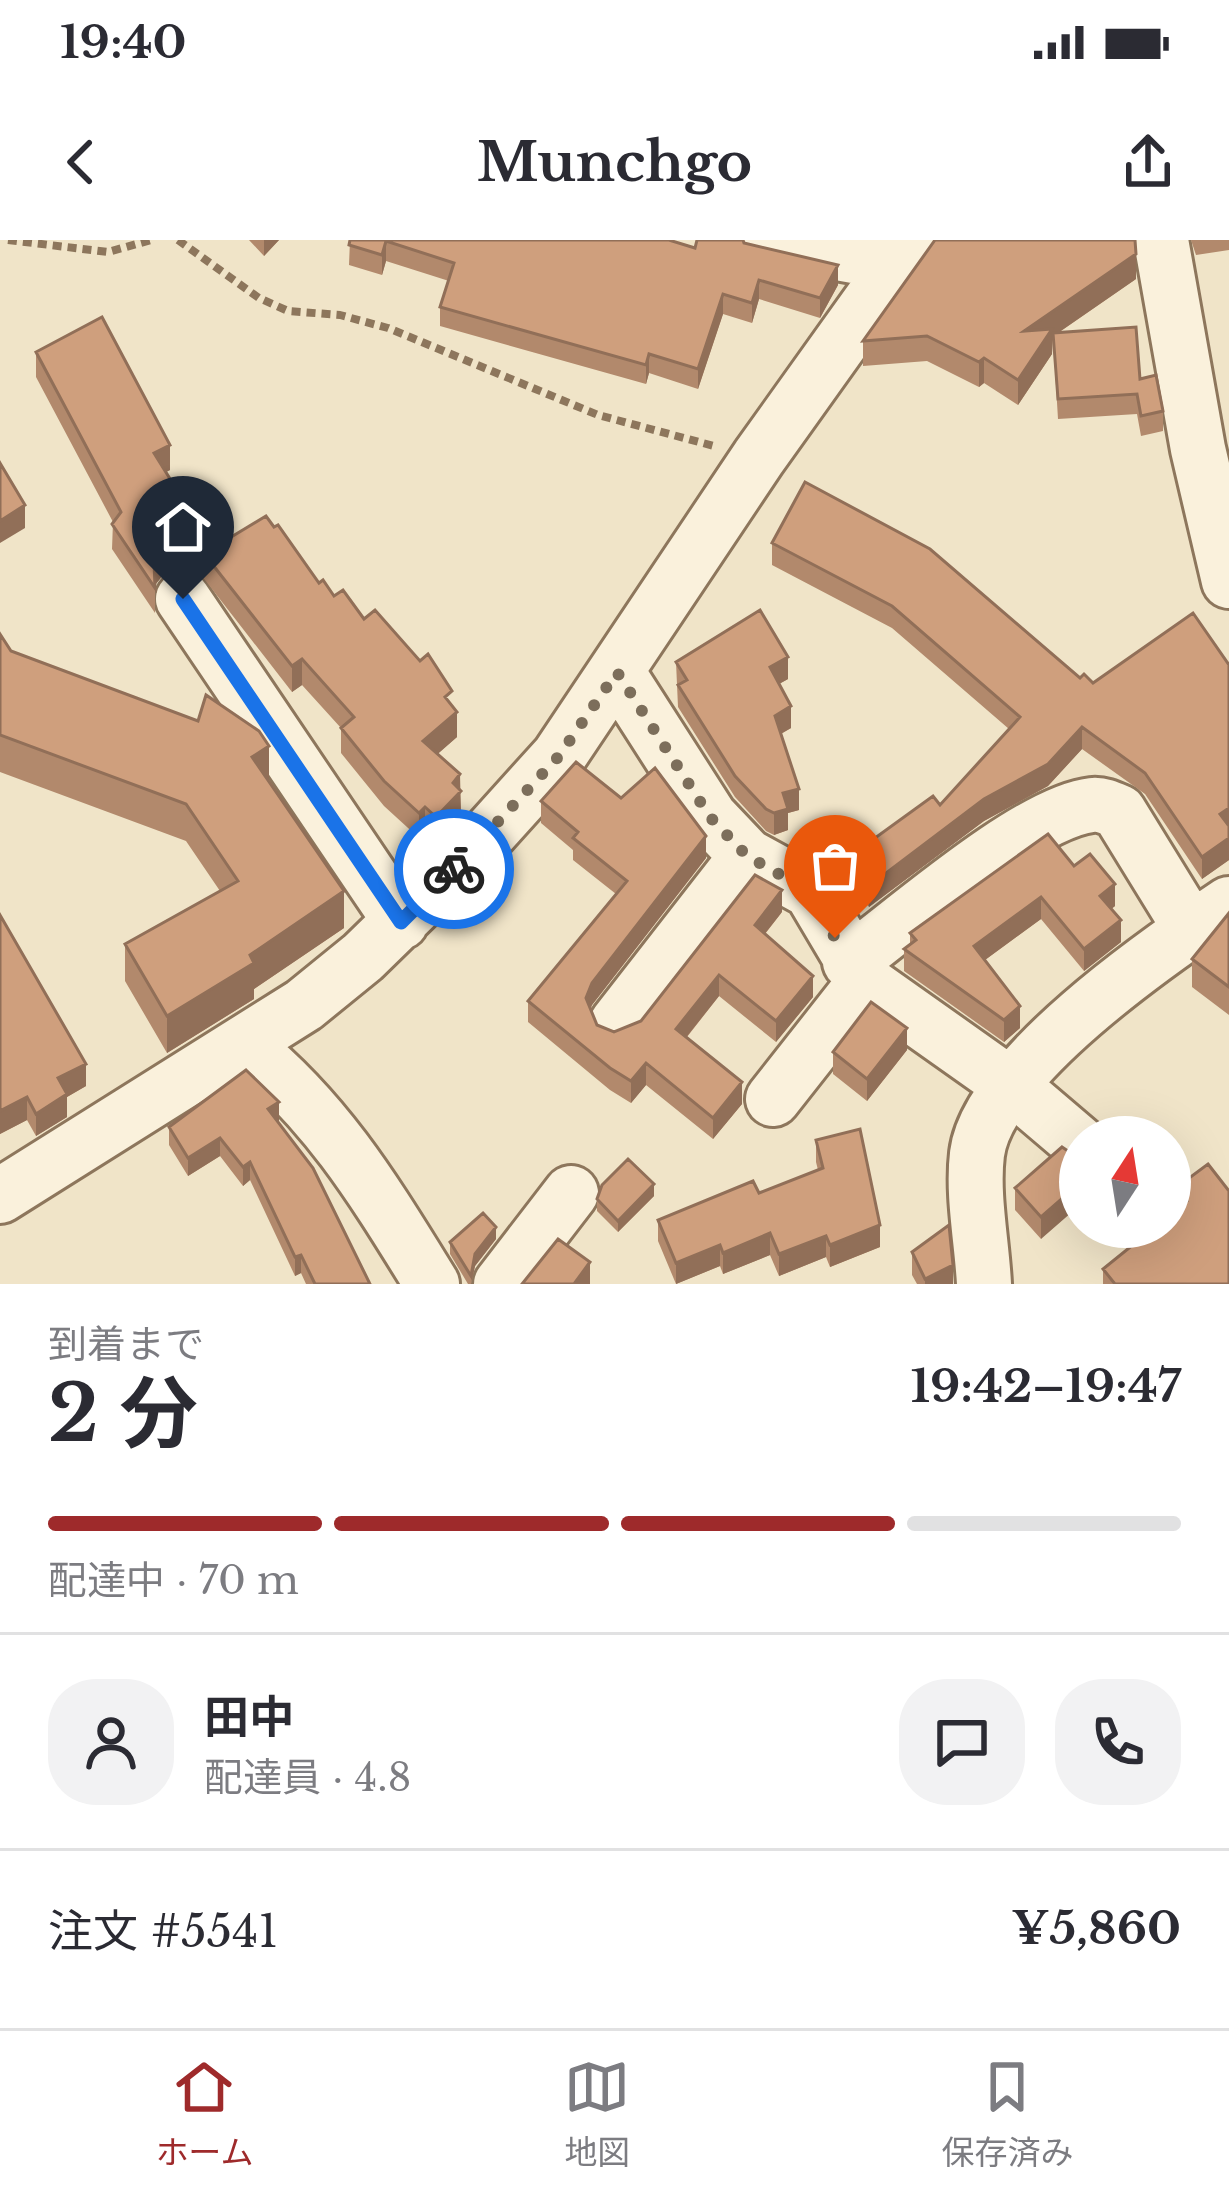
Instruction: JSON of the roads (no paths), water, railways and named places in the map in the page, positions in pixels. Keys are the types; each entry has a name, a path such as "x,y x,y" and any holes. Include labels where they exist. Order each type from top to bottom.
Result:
{"street":[{"path":"765,240 906,252"},
{"path":"1161,240 1198,449 1229,581"},
{"path":"0,1196 246,1047 401,922 559,756 759,457 906,252"},
{"path":"183,599 401,922"},
{"path":"617,672 710,817 747,856 811,892 857,972 1059,1126"},
{"path":"773,1099 857,972 1006,848 1063,812 1098,803 1119,812 1217,916 1117,980 988,1114 976,1154 984,1284"},
{"path":"617,1023 747,856"},
{"path":"246,1047 301,1091 433,1284"},
{"path":"501,1284 571,1193"}]}
